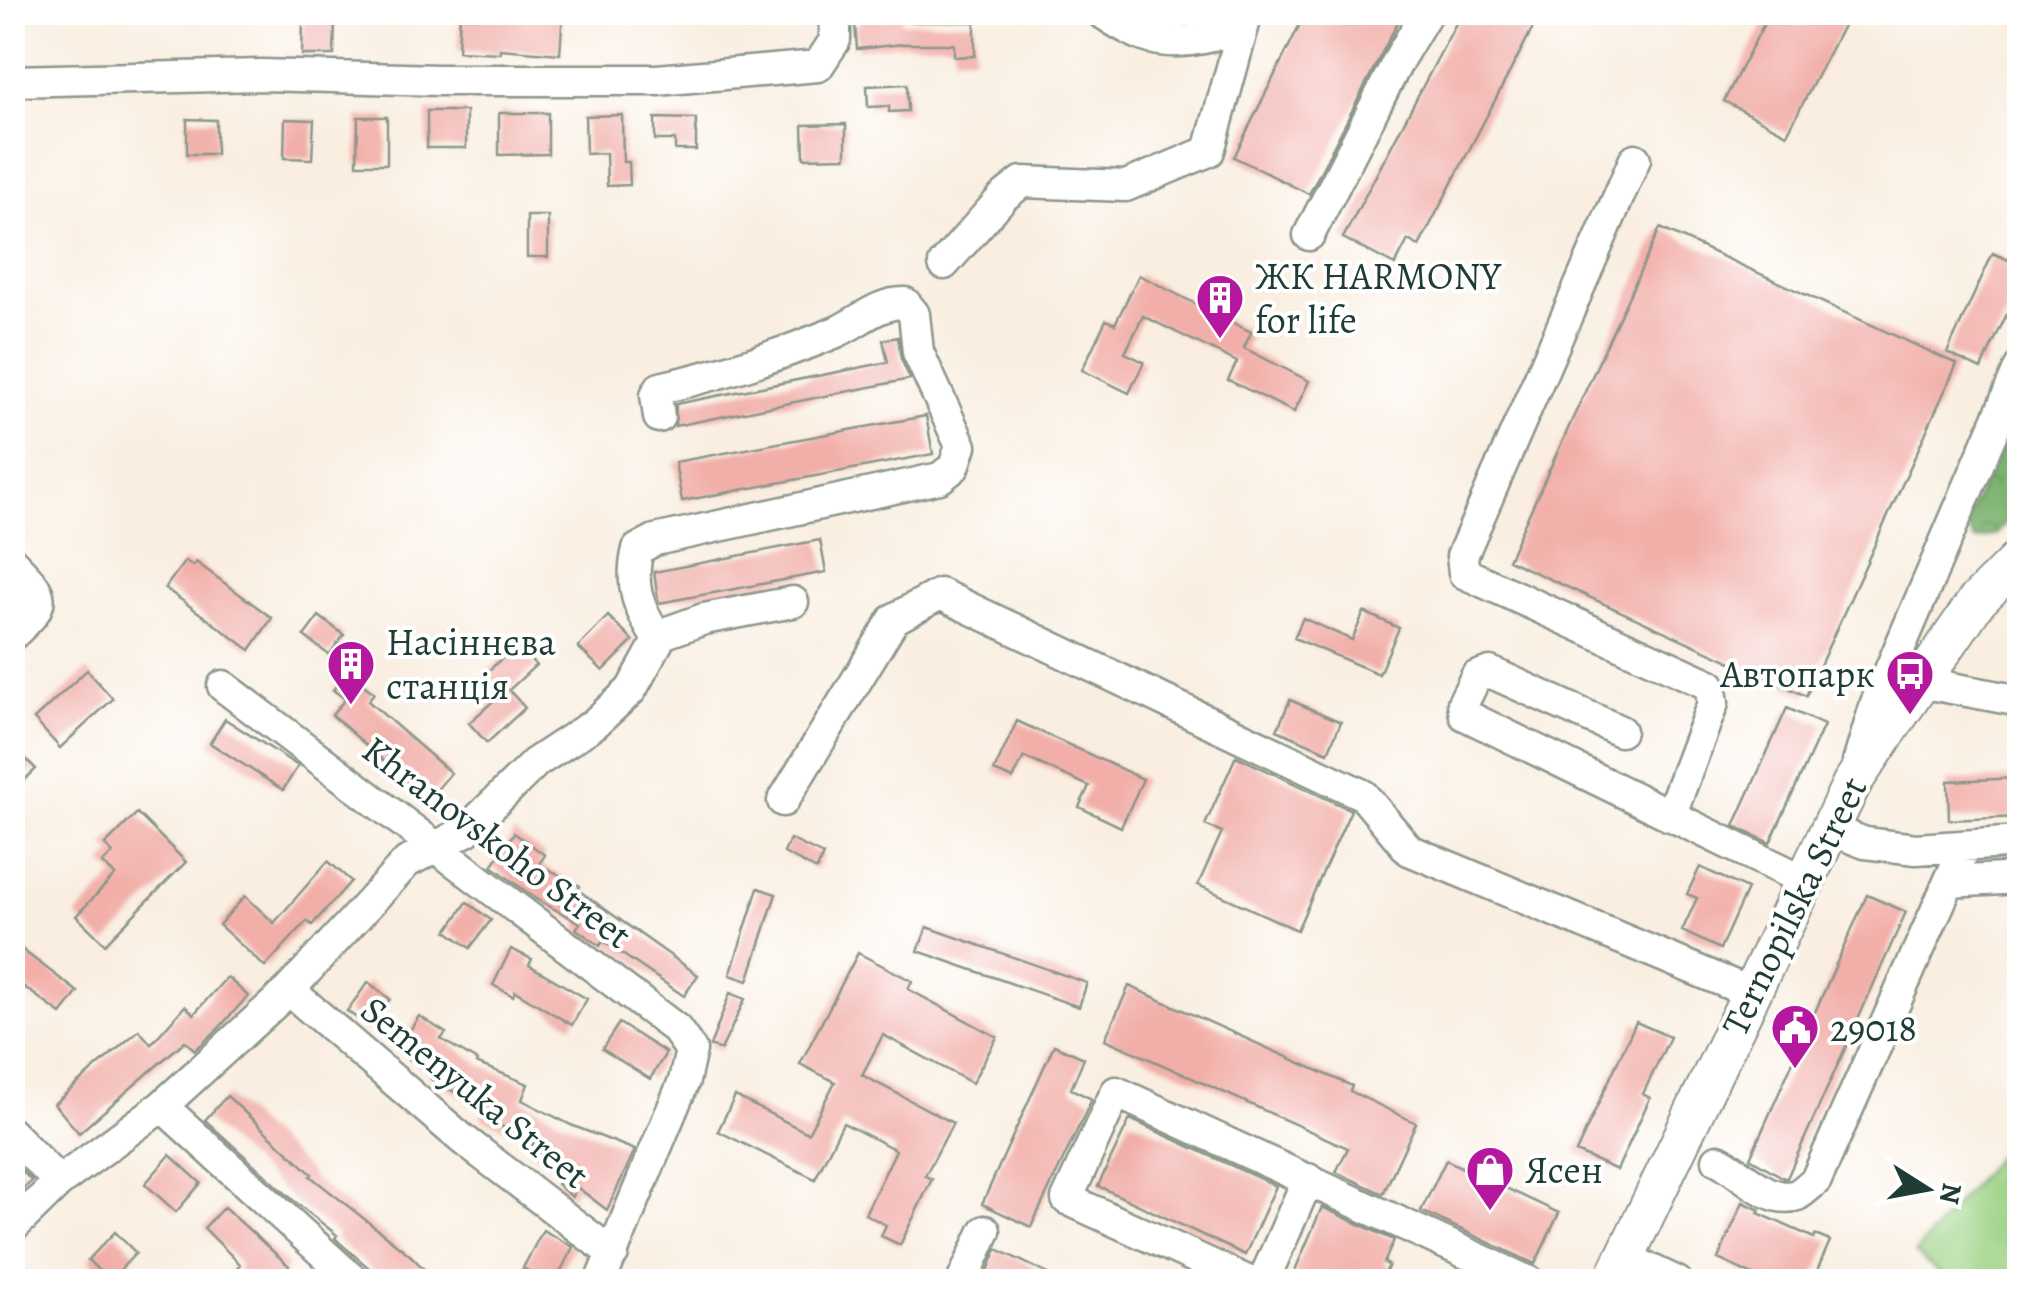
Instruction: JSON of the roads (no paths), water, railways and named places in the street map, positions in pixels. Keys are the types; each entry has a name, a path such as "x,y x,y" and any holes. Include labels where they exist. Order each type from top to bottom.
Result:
{"main road":[{"name":"Ternopilska Street","path":"1618,1269 1852,783 1976,602 2020,558"}],"street":[{"path":"12,81 261,75 439,80 674,79 818,66 835,40 835,12"},
{"path":"1101,12 1146,37 1171,41 1218,34 1247,16"},
{"path":"1309,235 1427,12"},
{"path":"944,264 1003,197 1022,182 1126,186 1209,151 1247,16"},
{"path":"1635,159 1462,556 1464,572 1710,684 1713,703 1670,816"},
{"path":"658,638 642,614 632,577 638,549 655,540 940,478 954,467 961,446 918,352 914,314 905,304 890,303 836,332 711,377 660,388 656,395 659,417"},
{"path":"1852,783 1876,704 2020,368"},
{"path":"12,562 38,588 41,598 37,613 12,636"},
{"path":"783,801 894,619 940,594 1364,795 1409,850 1749,992"},
{"path":"12,1228 59,1182 162,1106 289,990 407,862 466,831 535,764 594,724 631,690 658,638 704,619 792,602"},
{"path":"1620,730 1490,672 1476,676 1463,703 1465,715 1803,880"},
{"path":"1920,682 2020,701"},
{"name":"Khranovskoho Street","path":"223,686 676,1029 691,1050 684,1080 606,1268"},
{"path":"1829,828 1866,843 1916,849 2020,842"},
{"path":"1718,1160 1771,1194 1796,1196 1816,1180 1966,846"},
{"path":"1949,882 2020,878"},
{"name":"Semenyuka Street","path":"289,990 606,1268"},
{"path":"1248,1282 1067,1200 1116,1092 1529,1282"},
{"path":"162,1106 355,1282"},
{"path":"12,1134 59,1182"},
{"path":"1263,1282 1308,1180"},
{"path":"962,1282 985,1230"},
{"path":"1618,1269 1677,1282"}],"place":[{"name":"ЖК HARMONY for life","path":"1220,340"},
{"name":"Насіннєва станція","path":"351,706"},
{"name":"Автопарк","path":"1910,716"},
{"name":"29018","path":"1795,1070"},
{"name":"Ясен","path":"1490,1212"}]}
